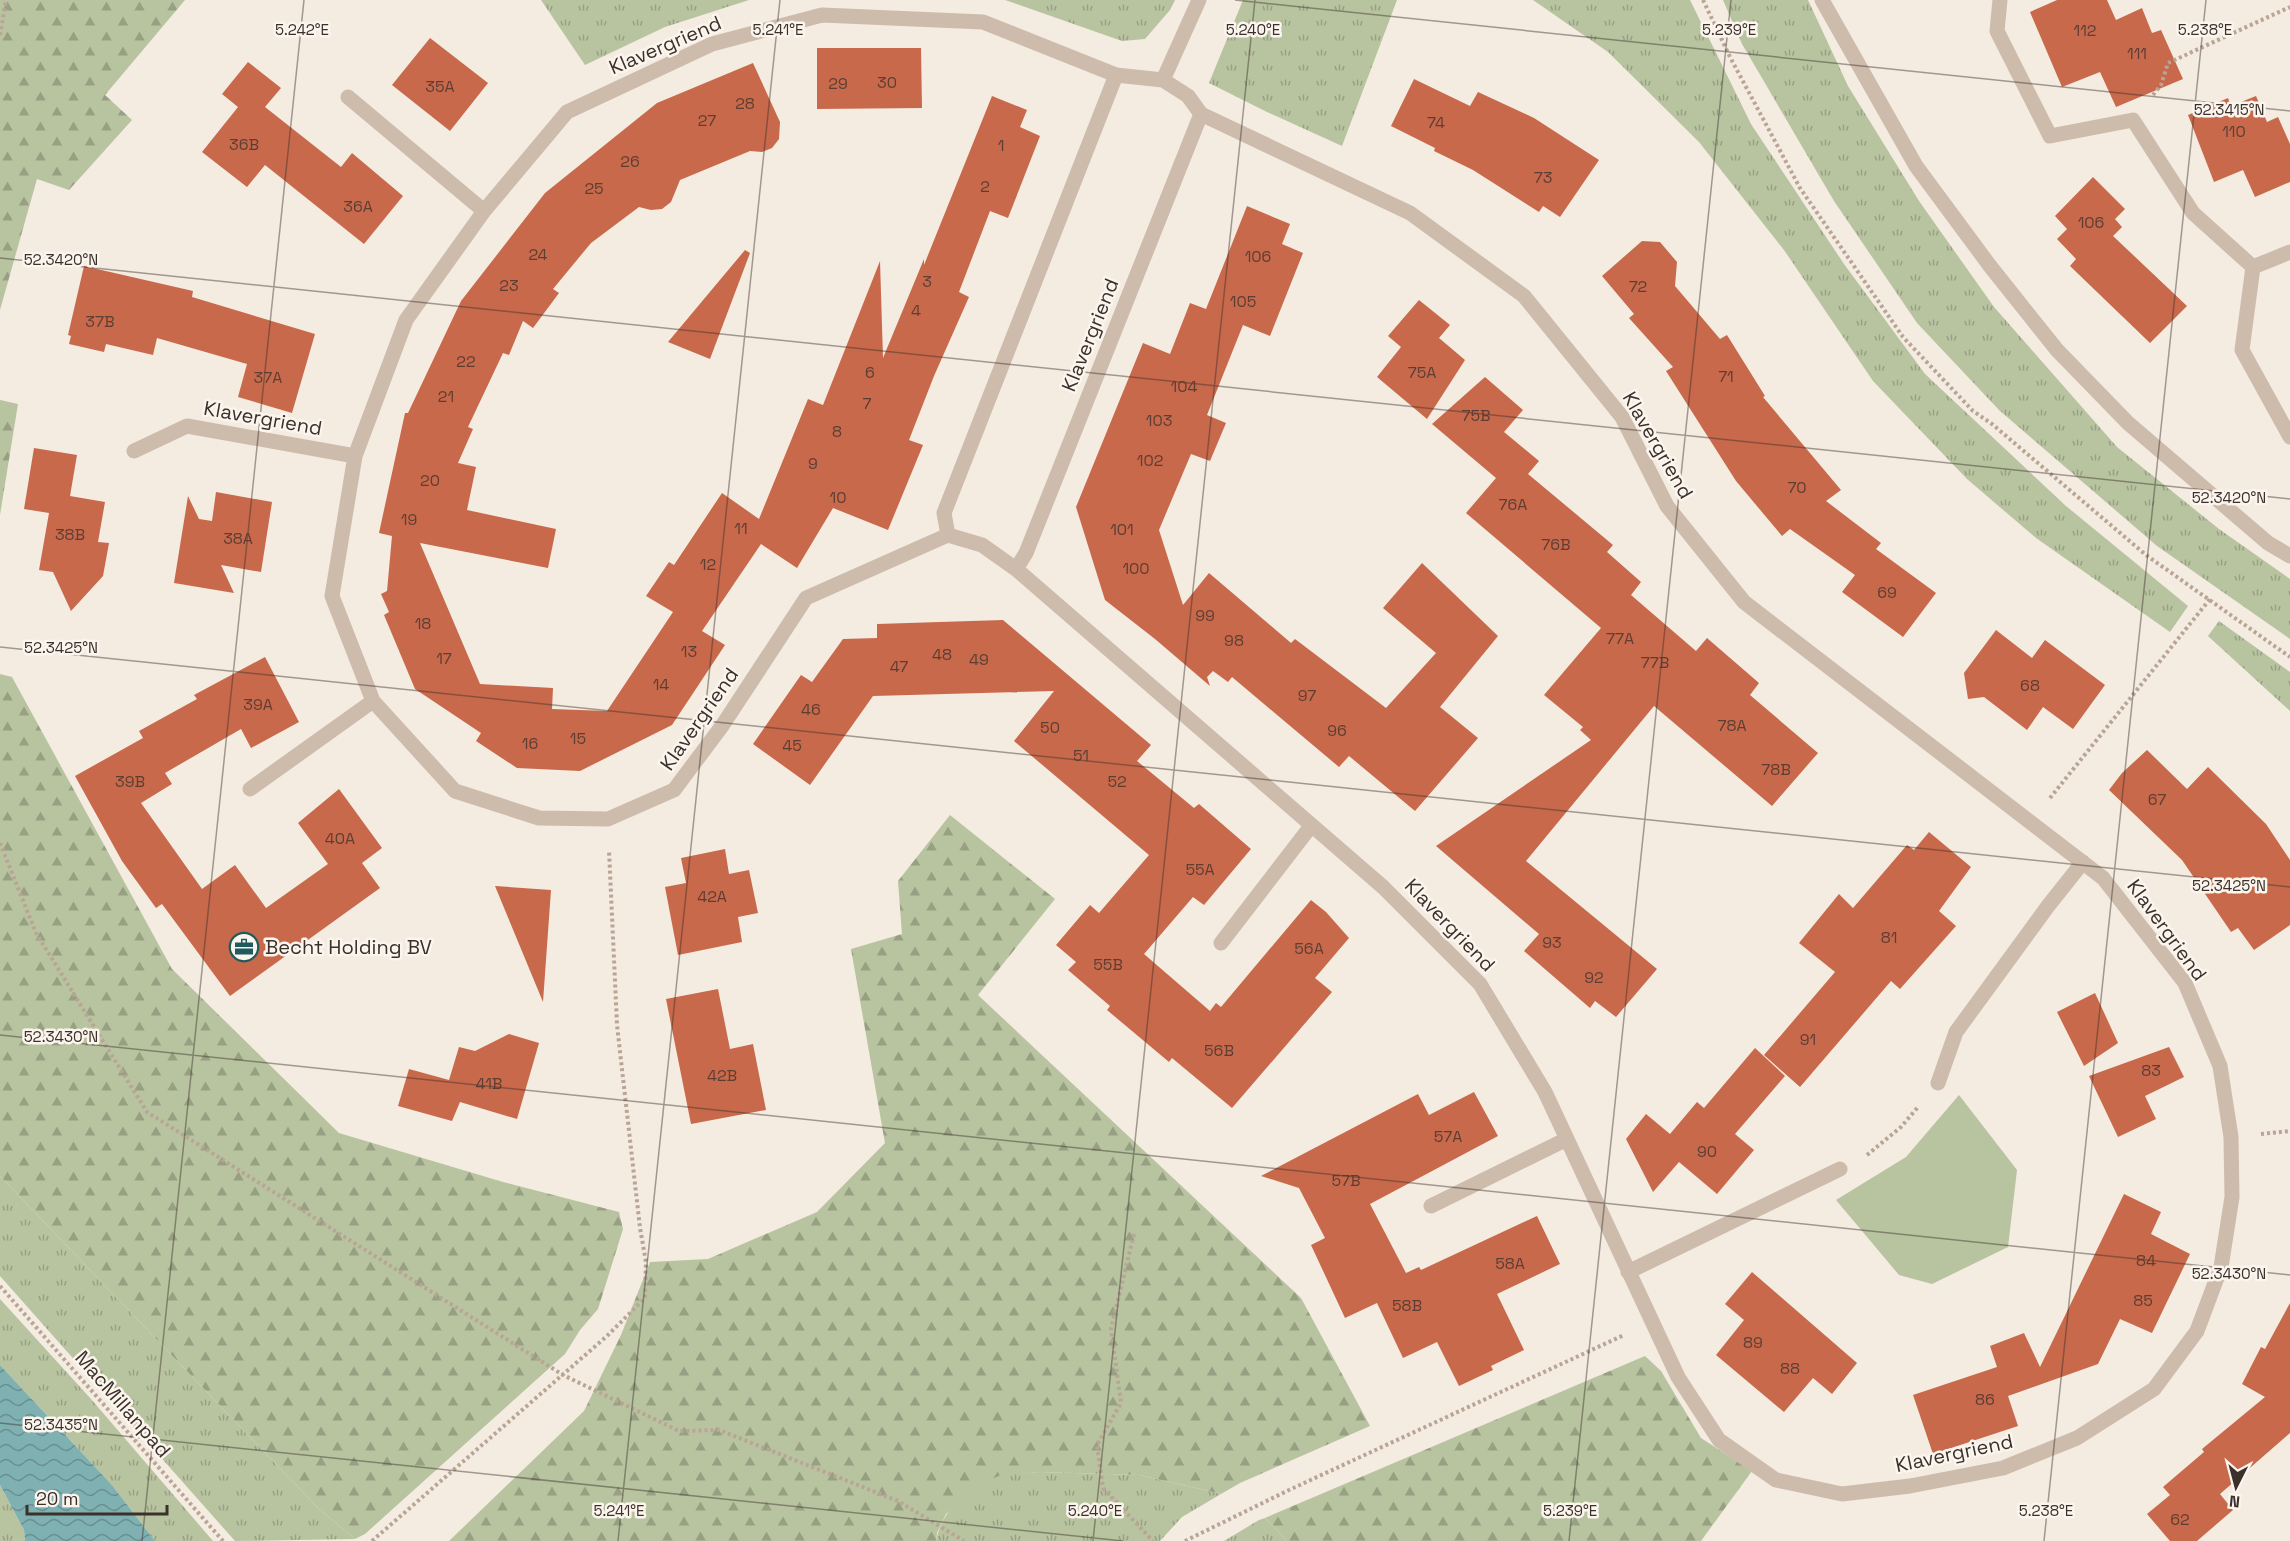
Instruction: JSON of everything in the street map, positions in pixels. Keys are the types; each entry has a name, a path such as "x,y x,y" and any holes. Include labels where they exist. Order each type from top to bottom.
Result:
{"street":[{"path":"1163,80 1199,0"},
{"path":"1822,0 1916,166 1990,266 2057,350 2128,423 2268,543 2290,556"},
{"path":"2000,0 1997,31 2050,136 2133,120 2193,213 2253,267"},
{"name":"Klavergriend","path":"822,15 983,22 1116,75 1163,80 1188,96 1201,114 1410,213 1524,296 1622,417 1667,506 1744,602 2103,878 2185,983 2220,1066 2231,1137 2232,1197 2221,1268 2197,1331 2154,1389 2077,1438 2003,1468 1910,1486 1842,1494 1776,1480 1719,1440 1678,1377 1545,1092 1480,984 1383,887 1016,569 982,545 948,535 806,598 722,726 674,790 608,819 540,818 455,791 373,701 332,596 355,456 406,320 484,212 567,111 712,44 822,15"},
{"path":"948,535 944,513 1116,75"},
{"path":"348,97 484,212"},
{"name":"Klavergriend","path":"1016,569 1026,553 1201,114"},
{"path":"2253,267 2290,252"},
{"path":"2253,267 2242,350 2290,437"},
{"name":"Klavergriend","path":"134,451 187,426 355,456"},
{"path":"250,789 373,701"},
{"path":"1221,943 1311,826"},
{"path":"1938,1083 1956,1032 2083,862"},
{"path":"1431,1206 1567,1139"},
{"path":"1628,1272 1840,1169"}],"path":[{"path":"0,35 6,0"},
{"path":"1703,0 1730,57 1800,188 1903,337 1973,411 2146,555 2290,657"},
{"path":"2133,120 2161,85 2168,63 2290,7"},
{"path":"2031,822 2210,599"},
{"path":"372,1541 607,1336 645,1298 646,1262 640,1228 617,1025 608,819"},
{"path":"0,843 36,933 147,1112 563,1375 679,1431 719,1430 898,1501 964,1541"},
{"path":"1840,1169 1863,1158 1901,1128 1938,1083"},
{"path":"2257,1135 2290,1131"},
{"path":"1134,1234 1111,1329 1121,1403 1096,1445 1103,1488 1153,1541"},
{"name":"MacMillanpad","path":"0,1286 223,1541"},
{"path":"1185,1541 1289,1490 1652,1323"}],"green space":[{"path":"0,0 185,0 105,95 132,120 69,190 37,179 0,310"},
{"path":"541,0 749,0 665,27 585,65"},
{"path":"1005,0 1175,0 1170,10 1145,39 1122,41"},
{"path":"1243,0 1397,0 1342,146 1209,83"},
{"path":"1533,0 1690,0 1751,124 1844,264 1925,374 2066,506 2188,606 2170,632 2036,538 1967,479 1873,381 1784,250 1699,142 1608,52"},
{"path":"1723,0 1808,0 1848,86 1919,201 1994,307 2117,447 2219,529 2290,579 2290,639 2157,546 1999,410 1917,323 1834,201 1742,44"},
{"path":"0,400 18,404 0,515"},
{"path":"2219,621 2290,672 2290,711 2208,636"},
{"path":"0,674 12,677 172,969 339,1133 503,1182 619,1212 623,1229 598,1309 580,1330 565,1354 365,1534 355,1539 317,1507 0,1176"},
{"path":"950,815 1055,899 978,995 1301,1298 1370,1426 1240,1483 1221,1494 1140,1475 1040,1472 1003,1474 979,1485 946,1514 937,1533 936,1541 449,1541 584,1411 621,1335 650,1262 708,1259 817,1212 885,1143 851,949 902,934 898,881"},
{"path":"1959,1095 2017,1170 2008,1247 1932,1284 1899,1275 1836,1200 1906,1157"},
{"path":"0,1176 317,1507 355,1539 235,1541 0,1276"},
{"path":"0,1299 91,1399 213,1541 155,1541 112,1485 0,1365"},
{"path":"1645,1356 1661,1371 1701,1438 1752,1471 1701,1541 1287,1541 1265,1518"},
{"path":"1007,1473 1140,1475 1221,1494 1182,1517 1160,1541 936,1541 944,1519 951,1508 980,1483"},
{"path":"0,1485 24,1530 25,1541 0,1541"},
{"path":"1265,1518 1287,1541 1224,1541 1259,1520"}],"water":[{"path":"0,1365 112,1485 155,1541 25,1541 24,1530 0,1485"}],"building":[{"path":"2057,0 2107,0 2116,20 2142,8 2152,33 2161,30 2183,79 2116,107 2100,72 2062,87 2030,12"},
{"path":"430,38 488,83 450,131 392,85"},
{"path":"817,48 921,48 922,108 817,109"},
{"path":"248,62 281,88 265,107 341,167 352,153 403,196 364,244 265,165 247,187 202,152 238,107 222,94"},
{"path":"753,63 780,122 779,139 772,148 762,152 750,151 680,180 671,202 662,209 651,210 639,207 591,243 553,289 559,293 533,328 523,321 509,355 503,353 468,427 473,429 458,463 476,467 467,510 556,529 548,568 420,543 480,684 553,688 552,709 607,711 673,612 646,596 669,562 674,565 722,493 759,519 808,399 823,405 880,261 883,358 924,259 924,265 992,96 1027,110 1020,127 1040,136 1008,218 990,211 959,292 969,297 909,440 923,445 888,530 833,508 797,568 761,544 702,631 725,645 672,725 580,771 517,768 476,741 481,733 415,689 384,615 389,612 381,594 387,591 392,536 379,533 405,413 408,413 461,301 545,193 657,103"},
{"path":"1414,79 1470,106 1478,92 1534,118 1599,160 1560,217 1543,206 1539,212 1473,170 1391,126"},
{"path":"2256,96 2267,122 2278,117 2290,144 2290,182 2255,197 2243,170 2214,182 2188,115 2228,98 2231,106"},
{"path":"2093,177 2125,209 2115,219 2122,227 2113,236 2187,306 2150,343 2070,266 2076,259 2057,239 2067,229 2055,216"},
{"path":"1247,206 1290,224 1282,244 1303,253 1270,336 1243,325 1207,415 1226,423 1210,461 1191,454 1159,530 1183,605 1209,573 1291,643 1295,639 1386,708 1436,653 1383,608 1422,563 1498,636 1440,707 1478,738 1415,811 1349,756 1339,767 1232,677 1228,682 1213,671 1207,677 1210,686 1105,600 1076,507 1143,343 1170,354 1190,303 1206,309"},
{"path":"1642,241 1660,242 1677,262 1675,286 1720,339 1727,335 1765,396 1763,397 1841,490 1826,501 1881,543 1876,549 1936,593 1903,637 1842,592 1855,575 1790,529 1782,536 1736,481 1666,371 1673,367 1629,318 1634,314 1602,276"},
{"path":"745,250 750,253 710,359 668,342"},
{"path":"84,266 193,291 192,297 315,334 292,413 238,397 247,364 157,338 153,355 106,344 104,352 69,344 71,336 68,335"},
{"path":"1419,300 1450,325 1439,338 1465,360 1427,419 1377,377 1401,347 1388,336"},
{"path":"1485,377 1523,410 1504,432 1539,461 1528,474 1613,545 1607,552 1641,582 1631,595 1696,651 1707,638 1759,683 1750,695 1818,753 1772,806 1654,706 1526,861 1657,969 1616,1017 1595,1001 1590,1008 1524,951 1539,934 1436,846 1591,740 1580,730 1583,727 1544,695 1601,628 1466,513 1496,478 1432,424"},
{"path":"34,448 77,455 70,496 105,502 98,542 109,543 103,576 71,611 53,572 39,570 49,513 24,509"},
{"path":"216,492 272,502 261,572 221,565 234,593 174,583 188,496 199,519 212,521"},
{"path":"1003,620 1151,745 1137,761 1194,808 1199,804 1251,849 1204,905 1193,897 1144,954 1210,1011 1216,1003 1221,1007 1311,900 1326,912 1349,938 1315,978 1332,992 1232,1108 1172,1058 1169,1062 1107,1010 1110,1006 1068,970 1076,962 1056,945 1090,905 1099,913 1149,855 1014,741 1054,691 873,696 810,785 753,744 801,675 812,682 843,639 877,638 877,624"},
{"path":"1996,630 2032,658 2045,640 2105,685 2073,729 2043,707 2027,730 1984,697 1968,699 1964,673"},
{"path":"265,657 299,722 251,748 241,729 165,773 172,784 141,803 202,889 235,865 266,908 328,864 298,823 339,789 382,848 362,863 380,888 230,996 162,904 156,908 122,861 75,776 143,738 139,731 197,699 194,695"},
{"path":"2147,750 2187,789 2208,767 2266,824 2290,860 2290,925 2254,950 2238,928 2231,932 2182,860 2109,790 2122,773"},
{"path":"1929,832 1971,867 1939,911 1956,926 1900,989 1891,981 1800,1087 1764,1055 1835,972 1799,943 1839,894 1853,908 1907,845 1914,850"},
{"path":"725,849 729,874 749,870 758,913 738,917 742,942 678,955 665,887 686,883 681,858"},
{"path":"495,886 551,890 543,1002"},
{"path":"718,989 730,1049 753,1044 766,1110 691,1124 666,999"},
{"path":"2095,993 2118,1043 2084,1066 2057,1012"},
{"path":"509,1034 539,1043 517,1119 460,1102 452,1121 398,1106 409,1069 449,1080 459,1047 475,1051"},
{"path":"2169,1047 2184,1077 2145,1096 2156,1119 2118,1137 2089,1076"},
{"path":"1755,1048 1785,1076 1735,1134 1754,1150 1717,1194 1679,1162 1653,1192 1626,1139 1646,1114 1670,1134 1697,1102 1704,1108"},
{"path":"1474,1092 1498,1136 1370,1204 1406,1273 1419,1267 1421,1270 1537,1216 1560,1264 1497,1294 1524,1350 1491,1366 1493,1370 1459,1386 1437,1342 1403,1358 1377,1303 1345,1318 1311,1245 1325,1238 1299,1188 1261,1176 1418,1094 1429,1115"},
{"path":"2124,1194 2161,1212 2151,1234 2190,1254 2152,1333 2120,1319 2098,1364 2008,1396 2018,1426 1933,1454 1913,1395 1997,1367 1990,1346 2024,1333 2040,1367"},
{"path":"1752,1272 1857,1363 1832,1394 1813,1378 1784,1412 1716,1355 1744,1320 1725,1304"},
{"path":"2290,1303 2290,1433 2220,1494 2233,1510 2197,1541 2170,1541 2147,1514 2170,1495 2163,1487 2204,1452 2202,1449 2265,1397 2242,1384 2261,1347 2265,1349"}],"place":[{"name":"Becht Holding BV","path":"244,947"}]}
